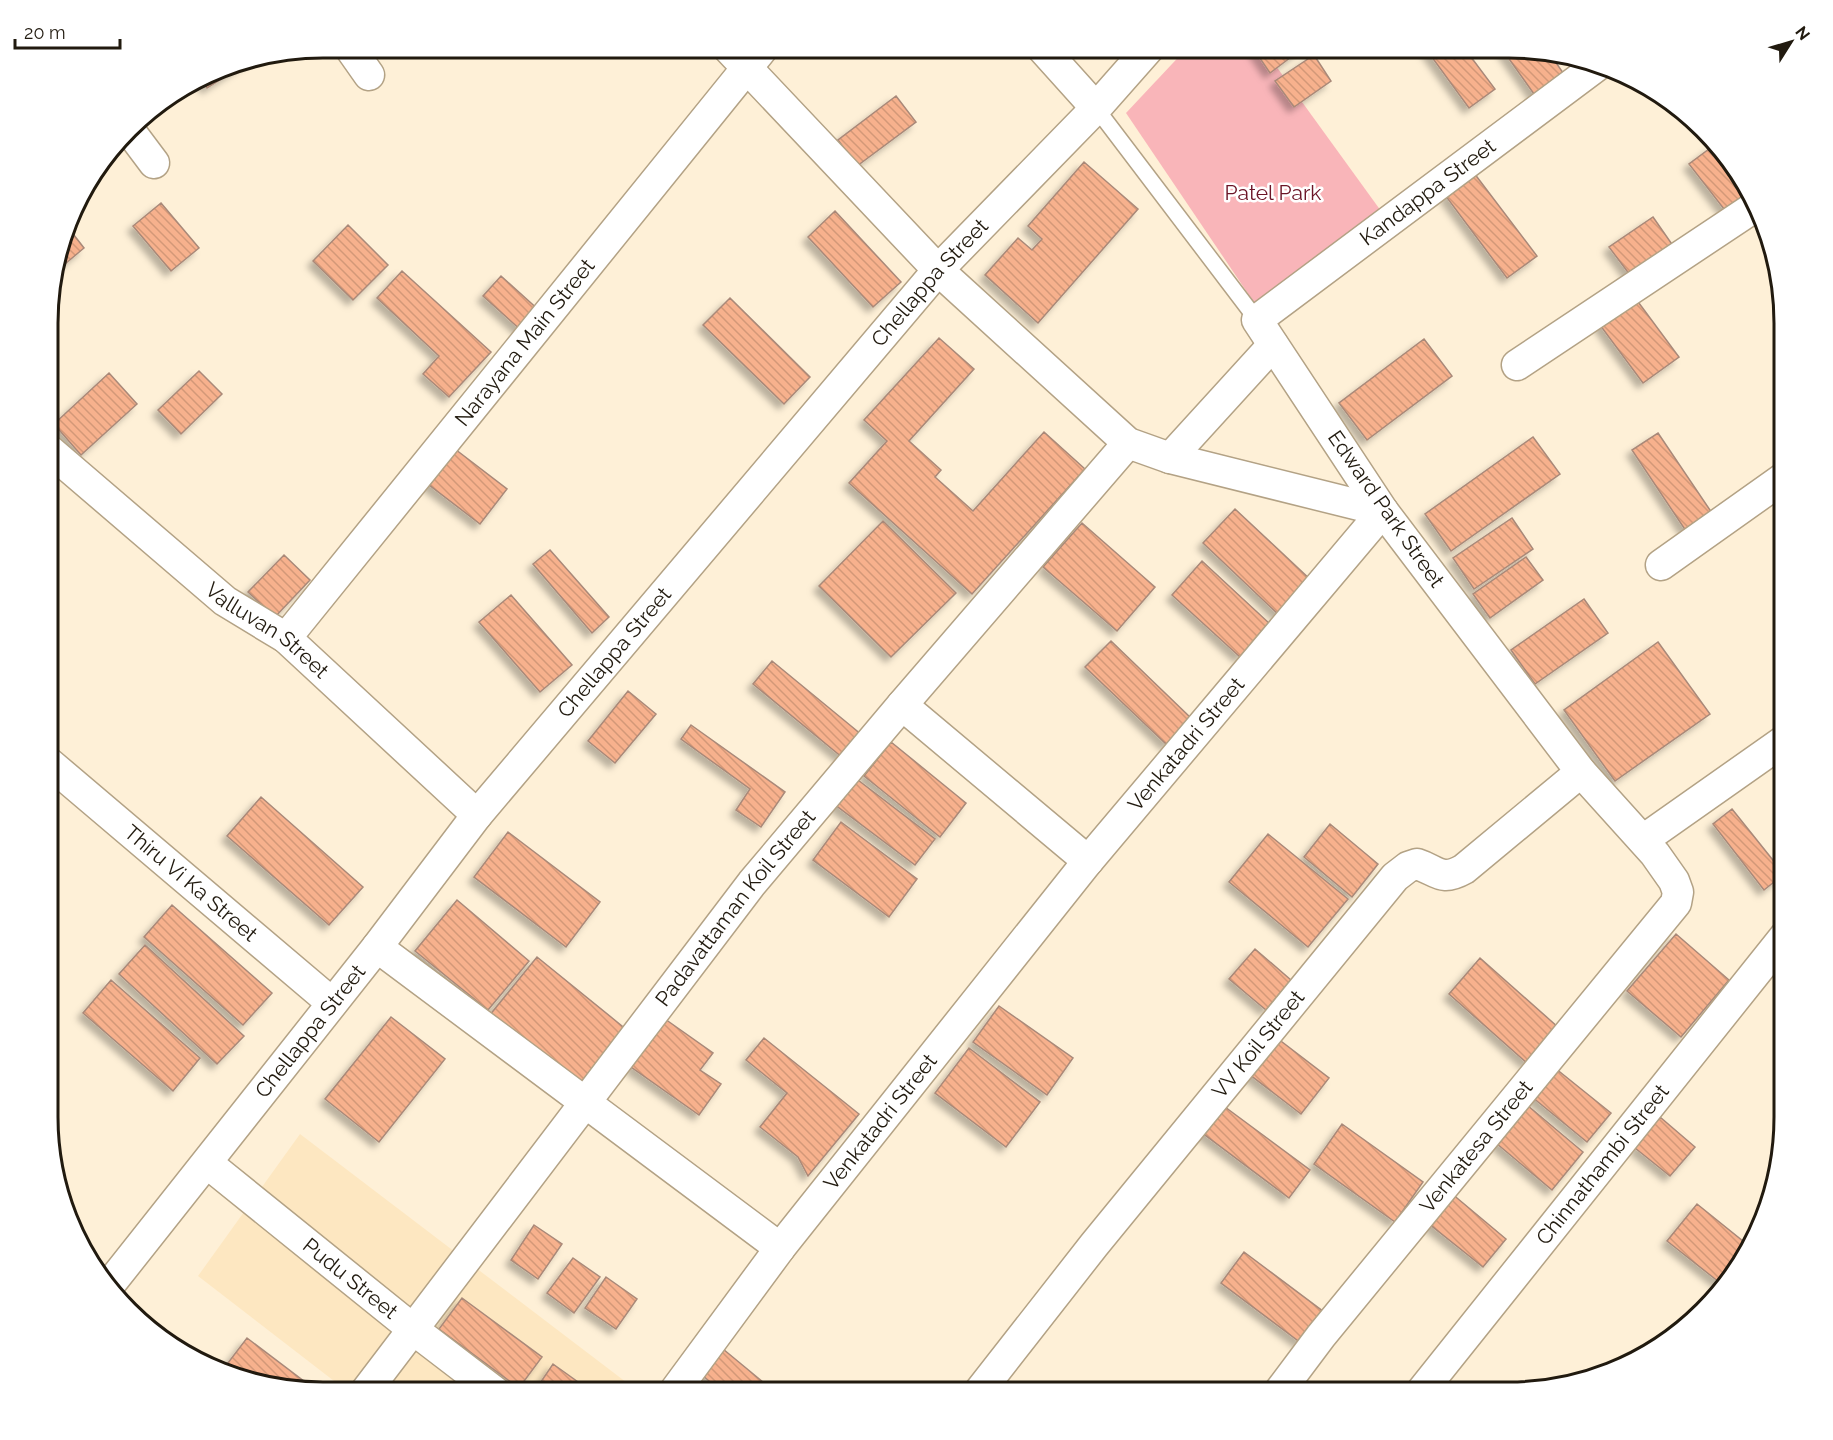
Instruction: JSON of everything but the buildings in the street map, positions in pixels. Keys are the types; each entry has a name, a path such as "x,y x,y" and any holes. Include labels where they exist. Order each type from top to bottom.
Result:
{"street":[{"path":"358,58 369,75"},
{"name":"Narayana Main Street","path":"286,638 744,58"},
{"path":"749,58 938,270 1128,444 1170,458 1383,511"},
{"path":"1051,58 1096,108"},
{"name":"Chellappa Street","path":"114,1279 377,946 477,815 938,270 1096,108 1140,58"},
{"name":"Kandappa Street","path":"1257,320 1589,71"},
{"path":"135,137 154,164"},
{"path":"1517,365 1749,211"},
{"name":"Edward Park Street","path":"1257,320 1383,511 1581,772 1655,854 1674,881 1678,892 1676,903"},
{"path":"1170,458 1273,345"},
{"name":"Padavattaman Koil Street","path":"373,1382 752,883 902,705 1128,444"},
{"name":"Valluvan Street","path":"58,458 225,601 286,638 477,815"},
{"path":"1661,565 1774,485"},
{"name":"Venkatadri Street","path":"681,1382 780,1248 1088,861 1383,511"},
{"path":"902,705 1088,861"},
{"path":"1643,840 1774,748"},
{"name":"Thiru Vi Ka Street","path":"58,771 332,1003"},
{"name":"VV Koil Street","path":"987,1382 1094,1245 1395,877 1408,867 1417,864 1440,876 1452,876 1458,873 1581,772"},
{"name":"Venkatesa Street","path":"1286,1382 1321,1336 1676,903"},
{"path":"377,946 780,1248"},
{"name":"Chinnathambi Street","path":"1429,1382 1774,950"},
{"name":"Pudu Street","path":"207,1163 482,1382"}],"lane":[{"name":"Edward Park Street","path":"1096,108 1257,320"}],"shaded area":[{"path":"300,1134 626,1382 335,1382 198,1276"}],"green space":[{"name":"Patel Park","path":"1178,58 1270,58 1381,211 1257,307 1126,113"}]}
